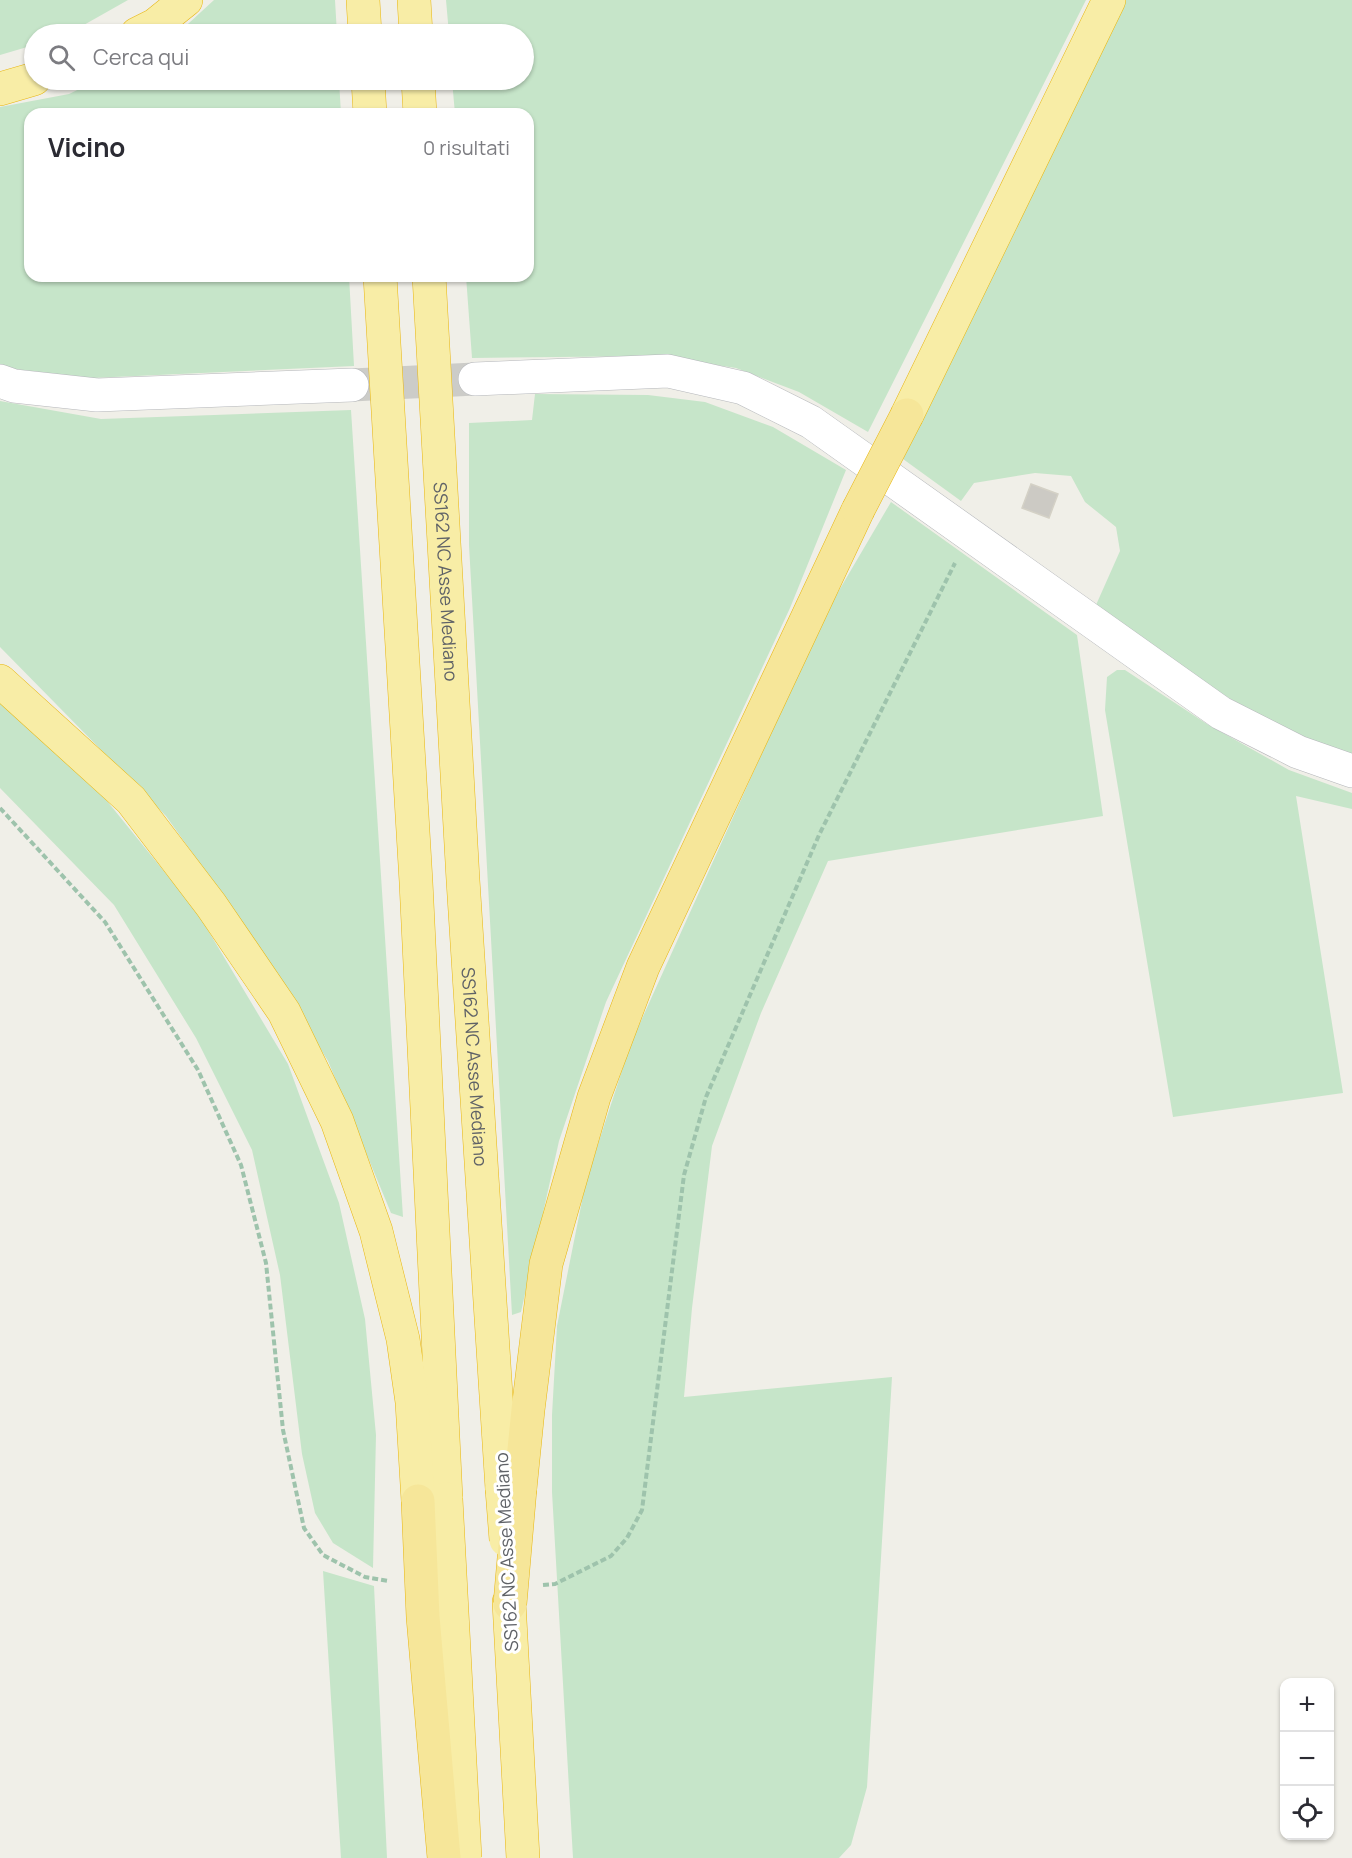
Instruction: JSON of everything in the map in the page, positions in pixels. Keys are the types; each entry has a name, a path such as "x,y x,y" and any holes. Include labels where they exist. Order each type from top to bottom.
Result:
{"highway":[{"path":"156,24 186,0"},
{"path":"363,0 364,24"},
{"path":"414,0 415,24"},
{"path":"511,1489 528,1410 546,1264 594,1098 643,967 858,510 907,415 1109,0"},
{"path":"0,88 24,82"},
{"path":"369,90 370,108"},
{"path":"419,90 420,108"},
{"path":"380,282 416,882 432,1500 465,1858"},
{"name":"SS162 NC Asse Mediano","path":"429,282 463,868 511,1489 509,1603 523,1858"},
{"path":"0,681 131,800 211,905 284,1012 338,1121 375,1231 403,1339 412,1402 432,1500 423,1617 444,1858"}],"street":[{"path":"475,379 668,371 743,388 811,422 1221,713 1298,752 1352,771"},
{"path":"0,381 14,386 97,395 352,385"}],"green space":[{"path":"0,0 128,0 86,24 24,24 24,48 0,55"},
{"path":"214,0 335,0 336,24 188,24"},
{"path":"446,0 1086,0 868,432 799,392 736,368 656,356 472,358 466,282 534,282 534,108 454,108 453,90 534,90 534,24 448,24"},
{"path":"1122,0 1352,0 1352,756 1286,730 1213,689 1096,605 1120,551 1116,527 1085,502 1071,476 1035,473 974,483 961,501 903,459"},
{"path":"77,90 340,90 341,108 24,108 24,282 349,282 354,366 92,378 14,369 0,364 0,107 69,94"},
{"path":"535,394 648,395 705,402 773,427 846,470 790,608 606,1002 559,1141 521,1312 512,1315 469,545 469,423 532,420"},
{"path":"0,401 101,419 351,410 403,1217 391,1213 328,1061 243,924 166,816 0,647"},
{"path":"891,502 1077,635 1103,816 828,861 761,1013 712,1146 692,1308 684,1397 892,1377 867,1787 851,1845 839,1858 573,1858 552,1492 552,1415 557,1326 586,1181 631,1043 824,616"},
{"path":"1117,670 1125,670 1207,724 1289,770 1352,793 1352,809 1296,796 1343,1093 1173,1117 1105,710 1107,677"},
{"path":"0,700 90,780 197,912 288,1064 339,1203 365,1319 376,1435 373,1568 333,1543 315,1513 302,1454 280,1275 252,1150 196,1038 114,905 0,788"},
{"path":"323,1571 374,1586 387,1858 341,1858"}],"building":[{"path":"1031,484 1058,494 1049,518 1022,508"}],"tunnel":[{"path":"352,385 475,379"}]}
